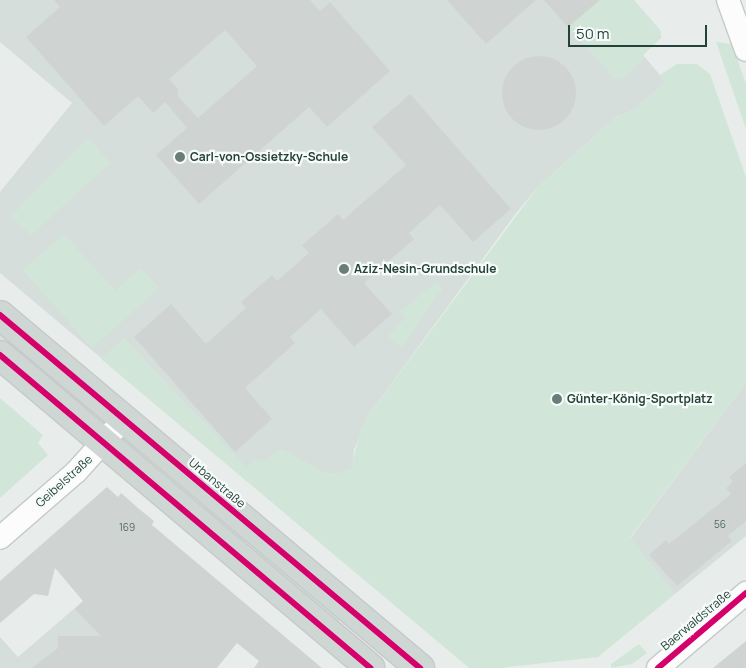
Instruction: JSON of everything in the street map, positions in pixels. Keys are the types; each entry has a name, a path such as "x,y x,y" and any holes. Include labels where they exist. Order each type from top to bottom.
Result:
{"main road":[{"name":"Urbanstraße","path":"0,315 420,668"},
{"path":"0,355 371,668"}],"street":[{"path":"728,0 746,50"},
{"name":"Geibelstraße","path":"0,538 76,472 105,443 124,419"},
{"name":"Baerwaldstraße","path":"657,667 746,593"}],"shaded area":[{"name":"Carl-von-Ossietzky-Schule","path":"0,0 634,0 660,30 661,38 643,55 666,82 639,105 641,107 616,117 537,188 517,212 367,417 354,450 351,483 246,480 0,273 0,192 72,103 0,42"},
{"path":"746,382 746,536 675,594 630,539"},
{"path":"83,601 192,668 0,668 0,637 18,657"}],"green space":[{"path":"599,0 634,0 661,32 659,40 643,55 645,58 620,80 614,78 568,27"},
{"path":"716,42 732,44 746,84 746,129"},
{"name":"Günter-König-Sportplatz","path":"677,64 697,64 710,74 746,177 746,382 630,538 675,594 598,657 500,668 469,668 101,359 124,338 246,467 255,459 263,462 281,449 324,472 336,474 351,469 359,435 367,417 537,188 616,117 640,107 639,105 666,82 660,75"},
{"path":"88,138 110,163 31,235 11,216"},
{"path":"64,234 115,291 141,268 159,288 92,348 23,270"},
{"path":"436,282 442,289 402,347 388,336 405,318 400,312"},
{"path":"0,326 40,360 32,371 0,345"},
{"path":"56,378 90,402 81,413 51,384"},
{"path":"0,398 43,435 38,443 48,455 0,498"},
{"path":"141,455 199,504 224,517 343,616 336,624 138,458"},
{"path":"639,644 647,653 632,664 611,668 611,664"}],"building":[{"path":"54,0 310,0 320,11 330,2 390,71 327,127 309,107 199,204 156,155 187,128 165,102 153,113 138,96 104,126 26,37 60,7","holes":["225,30 257,66 198,118 178,96 178,89 169,79"]},
{"path":"447,0 536,0 486,44"},
{"path":"544,0 600,0 568,27"},
{"path":"539,56 553,59 565,67 573,79 576,93 573,107 565,119 553,127 539,130 525,127 513,119 505,107 502,93 505,79 513,67 525,59"},
{"path":"410,94 511,209 473,242 440,205 409,233 414,239 364,283 392,314 354,347 321,309 290,337 295,343 245,388 272,419 235,452 134,337 171,304 206,344 246,308 241,302 272,275 277,281 309,253 302,245 338,214 343,220 406,165 372,127"},
{"path":"746,463 746,521 728,536 732,541 677,586 649,555 666,540 669,544 731,494 726,488 733,482 729,477"},
{"path":"107,487 118,497 121,493 154,521 152,525 322,668 254,668 259,661 237,643 217,668 32,668 58,648 58,636 101,636 75,609 83,601 55,568 48,596 34,594 0,623 0,581"},
{"path":"746,641 746,668 713,668"}],"cycle path":[{"path":"0,315 420,668"},
{"path":"0,355 371,668"},
{"path":"658,668 746,593"}],"place":[{"name":"Carl-von-Ossietzky-Schule","path":"180,157"},
{"name":"Aziz-Nesin-Grundschule","path":"344,269"},
{"name":"Günter-König-Sportplatz","path":"557,399"}]}
